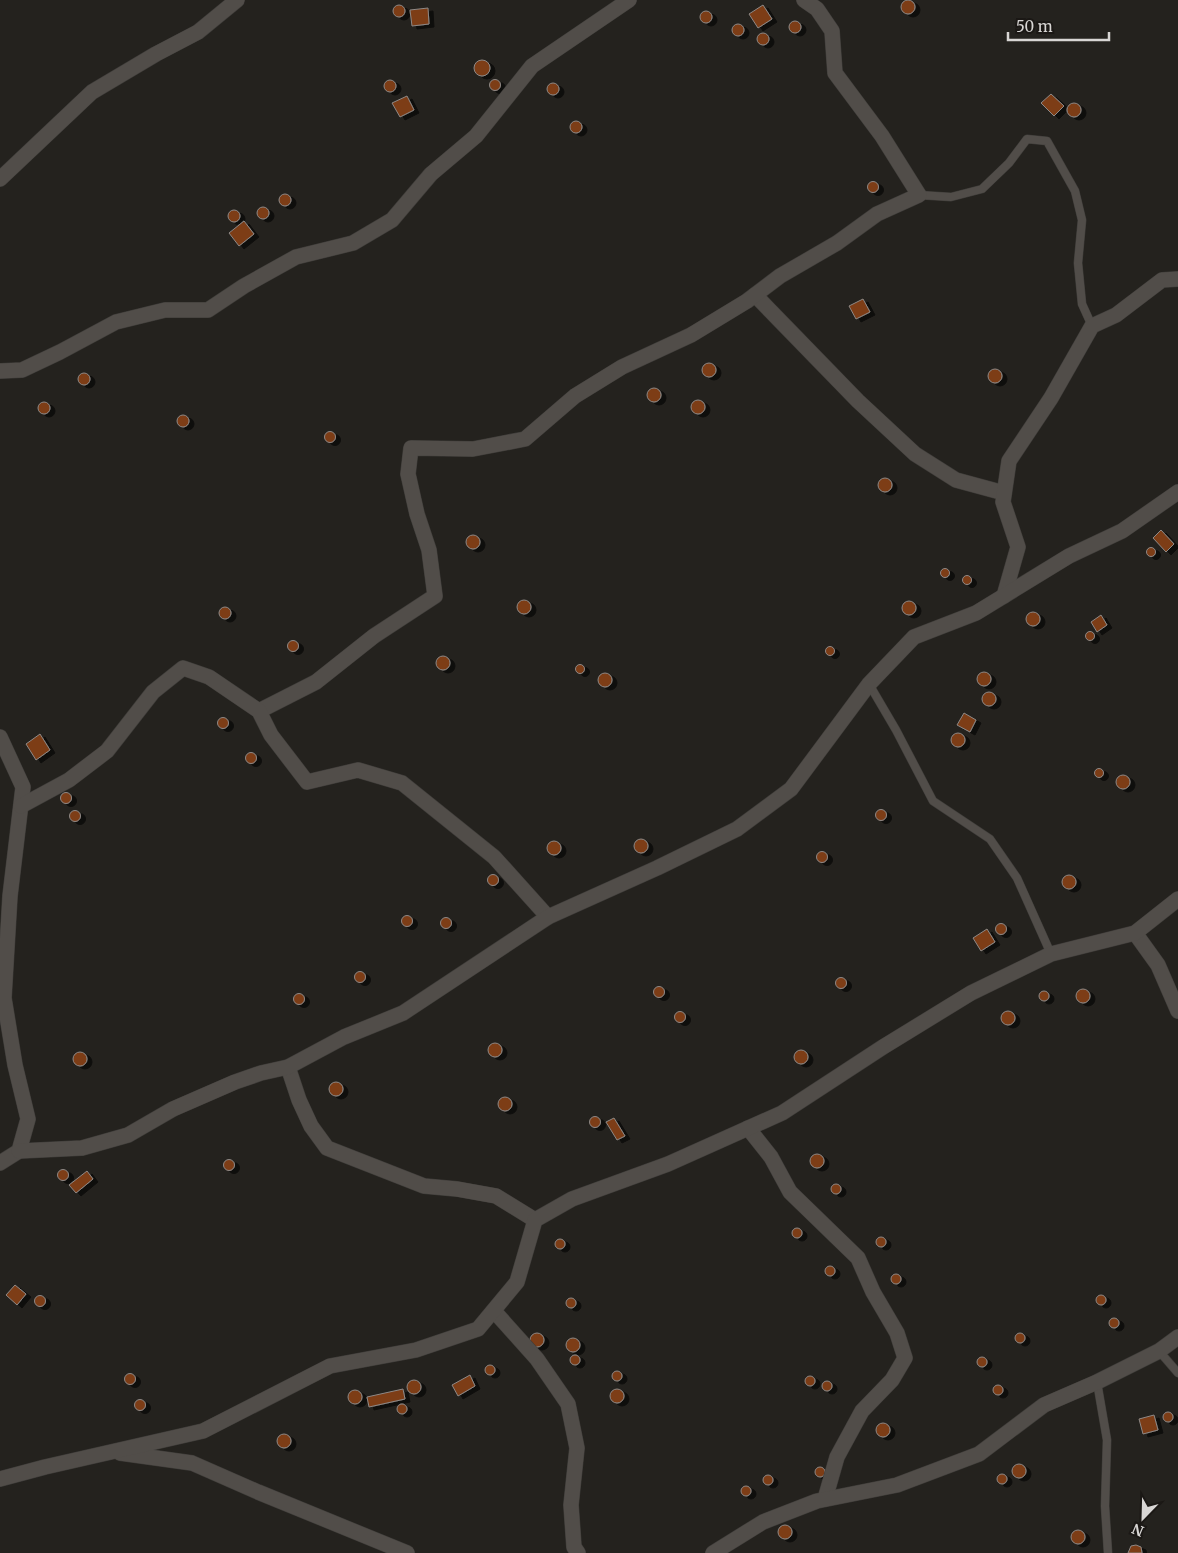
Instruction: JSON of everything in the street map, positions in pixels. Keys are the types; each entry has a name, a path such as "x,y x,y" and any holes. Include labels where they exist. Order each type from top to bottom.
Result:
{"street":[{"path":"0,179 92,92 156,54 198,32 237,0"},
{"path":"0,371 22,370 116,322 165,310 208,310 244,286 296,258 353,243 392,220 431,174 476,136 532,66 629,0"},
{"path":"259,711 316,682 374,636 435,596 429,550 417,514 408,474 411,448 473,449 525,439 574,396 622,368 691,335 755,295 780,276 836,244 878,214 919,195 882,136 835,73 832,31 817,9 804,0"},
{"path":"1004,596 1018,547 1003,502 1009,461 1051,398 1092,326 1116,315 1162,280 1178,279"},
{"path":"755,295 858,401 915,454 956,480 1004,493"},
{"path":"0,1164 19,1151 82,1148 128,1134 173,1109 234,1082 288,1067 344,1037 403,1013 548,916 737,830 791,789 869,684 914,638 976,613 1069,556 1122,531 1178,492"},
{"path":"21,806 69,780 107,751 153,692 183,668 209,677 259,711 271,736 307,782 358,770 402,783 494,857 548,916"},
{"path":"0,737 23,787 10,896 4,926 4,998 15,1065 28,1119 19,1151"},
{"path":"0,1479 44,1466 203,1431 330,1366 416,1350 478,1330 517,1282 535,1220 572,1199 668,1164 782,1113 882,1047 971,993 1051,954 1135,933 1178,899"},
{"path":"1135,933 1158,965 1178,1011"},
{"path":"288,1067 307,1118 327,1148 424,1186 457,1189 496,1196 535,1220"},
{"path":"748,1128 771,1158 790,1192 858,1258 873,1292 897,1333 905,1358 892,1380 862,1411 837,1457 825,1499"},
{"path":"494,1311 537,1359 568,1404 577,1448 571,1505 574,1547 578,1553"},
{"path":"713,1553 763,1522 817,1501 897,1485 979,1454 1044,1405 1097,1382 1159,1351 1178,1337"},
{"path":"110,1452 192,1463 407,1553"}],"lane":[{"path":"919,195 951,197 982,189 1009,163 1027,139 1047,141 1075,191 1082,220 1078,263 1082,304 1092,326"},
{"path":"869,684 896,730 933,801 990,839 1017,878 1051,954"},
{"path":"1159,1351 1178,1372"},
{"path":"1097,1382 1107,1440 1105,1506 1108,1553"}],"building":[{"path":"908,0 913,2 915,7 913,12 908,14 903,12 901,7 903,2"},
{"path":"397,5 401,5 405,11 401,17 397,17 393,13 393,9"},
{"path":"763,5 772,19 758,28 749,14"},
{"path":"428,8 429,24 412,26 410,10"},
{"path":"704,11 708,11 712,17 708,23 704,23 700,19 700,15"},
{"path":"793,21 797,21 801,27 797,33 793,33 789,29 789,25"},
{"path":"736,24 740,24 744,30 740,36 736,36 732,32 732,28"},
{"path":"761,33 765,33 769,39 765,45 761,45 757,41 757,37"},
{"path":"482,60 488,62 490,68 488,74 482,76 476,74 474,68 476,62"},
{"path":"495,79 501,85 495,91 489,85"},
{"path":"388,80 392,80 396,86 392,92 388,92 384,88 384,84"},
{"path":"551,83 555,83 559,89 555,95 551,95 547,91 547,87"},
{"path":"1051,94 1064,106 1054,116 1041,103"},
{"path":"407,96 414,110 400,117 392,103"},
{"path":"1074,103 1079,105 1081,110 1079,115 1074,117 1069,115 1067,110 1069,105"},
{"path":"574,121 578,121 582,127 578,133 574,133 570,129 570,125"},
{"path":"873,181 879,187 873,193 867,187"},
{"path":"283,194 287,194 291,200 287,206 283,206 279,202 279,198"},
{"path":"261,207 265,207 269,213 265,219 261,219 257,215 257,211"},
{"path":"232,210 236,210 240,216 236,222 232,222 228,218 228,214"},
{"path":"244,221 254,234 239,246 229,233"},
{"path":"863,299 870,312 856,319 849,306"},
{"path":"706,363 712,363 716,370 712,377 706,377 702,373 702,367"},
{"path":"992,369 998,369 1002,376 998,383 992,383 988,379 988,373"},
{"path":"82,373 86,373 90,379 86,385 82,385 78,381 78,377"},
{"path":"651,388 657,388 661,395 657,402 651,402 647,398 647,392"},
{"path":"695,400 701,400 705,407 701,414 695,414 691,410 691,404"},
{"path":"42,402 46,402 50,408 46,414 42,414 38,410 38,406"},
{"path":"181,415 185,415 189,421 185,427 181,427 177,423 177,419"},
{"path":"330,431 336,437 330,443 324,437"},
{"path":"882,478 888,478 892,485 888,492 882,492 878,488 878,482"},
{"path":"1161,530 1174,544 1166,552 1153,538"},
{"path":"470,535 476,535 480,542 476,549 470,549 466,545 466,539"},
{"path":"1151,547 1156,552 1151,557 1146,552"},
{"path":"945,568 950,573 945,578 940,573"},
{"path":"967,575 972,580 967,585 962,580"},
{"path":"521,600 527,600 531,607 527,614 521,614 517,610 517,604"},
{"path":"906,601 912,601 916,608 912,615 906,615 902,611 902,605"},
{"path":"223,607 227,607 231,613 227,619 223,619 219,615 219,611"},
{"path":"1030,612 1036,612 1040,619 1036,626 1030,626 1026,622 1026,616"},
{"path":"1101,615 1107,625 1097,632 1091,622"},
{"path":"1090,631 1095,636 1090,641 1085,636"},
{"path":"293,640 299,646 293,652 287,646"},
{"path":"830,646 835,651 830,656 825,651"},
{"path":"440,656 446,656 450,663 446,670 440,670 436,666 436,660"},
{"path":"580,664 585,669 580,674 575,669"},
{"path":"981,672 987,672 991,679 987,686 981,686 977,682 977,676"},
{"path":"602,673 608,673 612,680 608,687 602,687 598,683 598,677"},
{"path":"986,692 992,692 996,699 992,706 986,706 982,702 982,696"},
{"path":"964,713 976,720 970,732 957,725"},
{"path":"223,717 229,723 223,729 217,723"},
{"path":"955,733 961,733 965,740 961,747 955,747 951,743 951,737"},
{"path":"40,734 50,750 36,760 26,744"},
{"path":"251,752 257,758 251,764 245,758"},
{"path":"1099,768 1104,773 1099,778 1094,773"},
{"path":"1120,775 1126,775 1130,782 1126,789 1120,789 1116,785 1116,779"},
{"path":"66,792 72,798 66,804 60,798"},
{"path":"881,809 887,815 881,821 875,815"},
{"path":"75,810 81,816 75,822 69,816"},
{"path":"638,839 644,839 648,846 644,853 638,853 634,849 634,843"},
{"path":"551,841 557,841 561,848 557,855 551,855 547,851 547,845"},
{"path":"822,851 828,857 822,863 816,857"},
{"path":"493,874 499,880 493,886 487,880"},
{"path":"1066,875 1072,875 1076,882 1072,889 1066,889 1062,885 1062,879"},
{"path":"407,915 413,921 407,927 401,921"},
{"path":"446,917 452,923 446,929 440,923"},
{"path":"1001,923 1007,929 1001,935 995,929"},
{"path":"987,929 995,942 981,951 973,938"},
{"path":"360,971 366,977 360,983 354,977"},
{"path":"841,977 847,983 841,989 835,983"},
{"path":"659,986 665,992 659,998 653,992"},
{"path":"1080,989 1086,989 1090,996 1086,1003 1080,1003 1076,999 1076,993"},
{"path":"1044,991 1049,996 1044,1001 1039,996"},
{"path":"299,993 305,999 299,1005 293,999"},
{"path":"680,1011 686,1017 680,1023 674,1017"},
{"path":"1005,1011 1011,1011 1015,1018 1011,1025 1005,1025 1001,1021 1001,1015"},
{"path":"492,1043 498,1043 502,1050 498,1057 492,1057 488,1053 488,1047"},
{"path":"798,1050 804,1050 808,1057 804,1064 798,1064 794,1060 794,1054"},
{"path":"77,1052 83,1052 87,1059 83,1066 77,1066 73,1062 73,1056"},
{"path":"333,1082 339,1082 343,1089 339,1096 333,1096 329,1092 329,1086"},
{"path":"502,1097 508,1097 512,1104 508,1111 502,1111 498,1107 498,1101"},
{"path":"595,1116 601,1122 595,1128 589,1122"},
{"path":"614,1118 625,1136 617,1140 606,1122"},
{"path":"814,1154 820,1154 824,1161 820,1168 814,1168 810,1164 810,1158"},
{"path":"229,1159 235,1165 229,1171 223,1165"},
{"path":"63,1169 69,1175 63,1181 57,1175"},
{"path":"87,1171 93,1179 76,1193 69,1185"},
{"path":"836,1184 841,1189 836,1194 831,1189"},
{"path":"797,1228 802,1233 797,1238 792,1233"},
{"path":"881,1237 886,1242 881,1247 876,1242"},
{"path":"560,1239 565,1244 560,1249 555,1244"},
{"path":"830,1266 835,1271 830,1276 825,1271"},
{"path":"896,1274 901,1279 896,1284 891,1279"},
{"path":"15,1285 26,1294 17,1305 6,1295"},
{"path":"40,1295 46,1301 40,1307 34,1301"},
{"path":"1101,1295 1106,1300 1101,1305 1096,1300"},
{"path":"571,1298 576,1303 571,1308 566,1303"},
{"path":"1114,1318 1119,1323 1114,1328 1109,1323"},
{"path":"537,1333 542,1335 544,1340 542,1345 537,1347 532,1345 530,1340 532,1335"},
{"path":"1020,1333 1025,1338 1020,1343 1015,1338"},
{"path":"570,1338 576,1338 580,1345 576,1352 570,1352 566,1348 566,1342"},
{"path":"575,1355 580,1360 575,1365 570,1360"},
{"path":"982,1357 987,1362 982,1367 977,1362"},
{"path":"490,1365 495,1370 490,1375 485,1370"},
{"path":"617,1371 622,1376 617,1381 612,1376"},
{"path":"130,1373 136,1379 130,1385 124,1379"},
{"path":"470,1375 475,1386 458,1396 452,1385"},
{"path":"810,1376 815,1381 810,1386 805,1381"},
{"path":"411,1380 417,1380 421,1387 417,1394 411,1394 407,1390 407,1384"},
{"path":"827,1381 832,1386 827,1391 822,1386"},
{"path":"998,1385 1003,1390 998,1395 993,1390"},
{"path":"403,1389 405,1399 369,1407 367,1397"},
{"path":"614,1389 620,1389 624,1396 620,1403 614,1403 610,1399 610,1393"},
{"path":"352,1390 358,1390 362,1397 358,1404 352,1404 348,1400 348,1394"},
{"path":"140,1399 146,1405 140,1411 134,1405"},
{"path":"402,1404 407,1409 402,1414 397,1409"},
{"path":"1166,1412 1170,1412 1173,1417 1170,1422 1166,1422 1163,1419 1163,1415"},
{"path":"1154,1415 1158,1430 1143,1434 1139,1419"},
{"path":"880,1423 886,1423 890,1430 886,1437 880,1437 876,1433 876,1427"},
{"path":"281,1434 287,1434 291,1441 287,1448 281,1448 277,1444 277,1438"},
{"path":"1016,1464 1022,1464 1026,1471 1022,1478 1016,1478 1012,1474 1012,1468"},
{"path":"820,1467 825,1472 820,1477 815,1472"},
{"path":"1002,1474 1007,1479 1002,1484 997,1479"},
{"path":"768,1475 773,1480 768,1485 763,1480"},
{"path":"746,1486 751,1491 746,1496 741,1491"},
{"path":"782,1525 788,1525 792,1532 788,1539 782,1539 778,1535 778,1529"},
{"path":"1075,1530 1081,1530 1085,1537 1081,1544 1075,1544 1071,1540 1071,1534"},
{"path":"1131,1546 1141,1547 1142,1553 1128,1553"}]}
